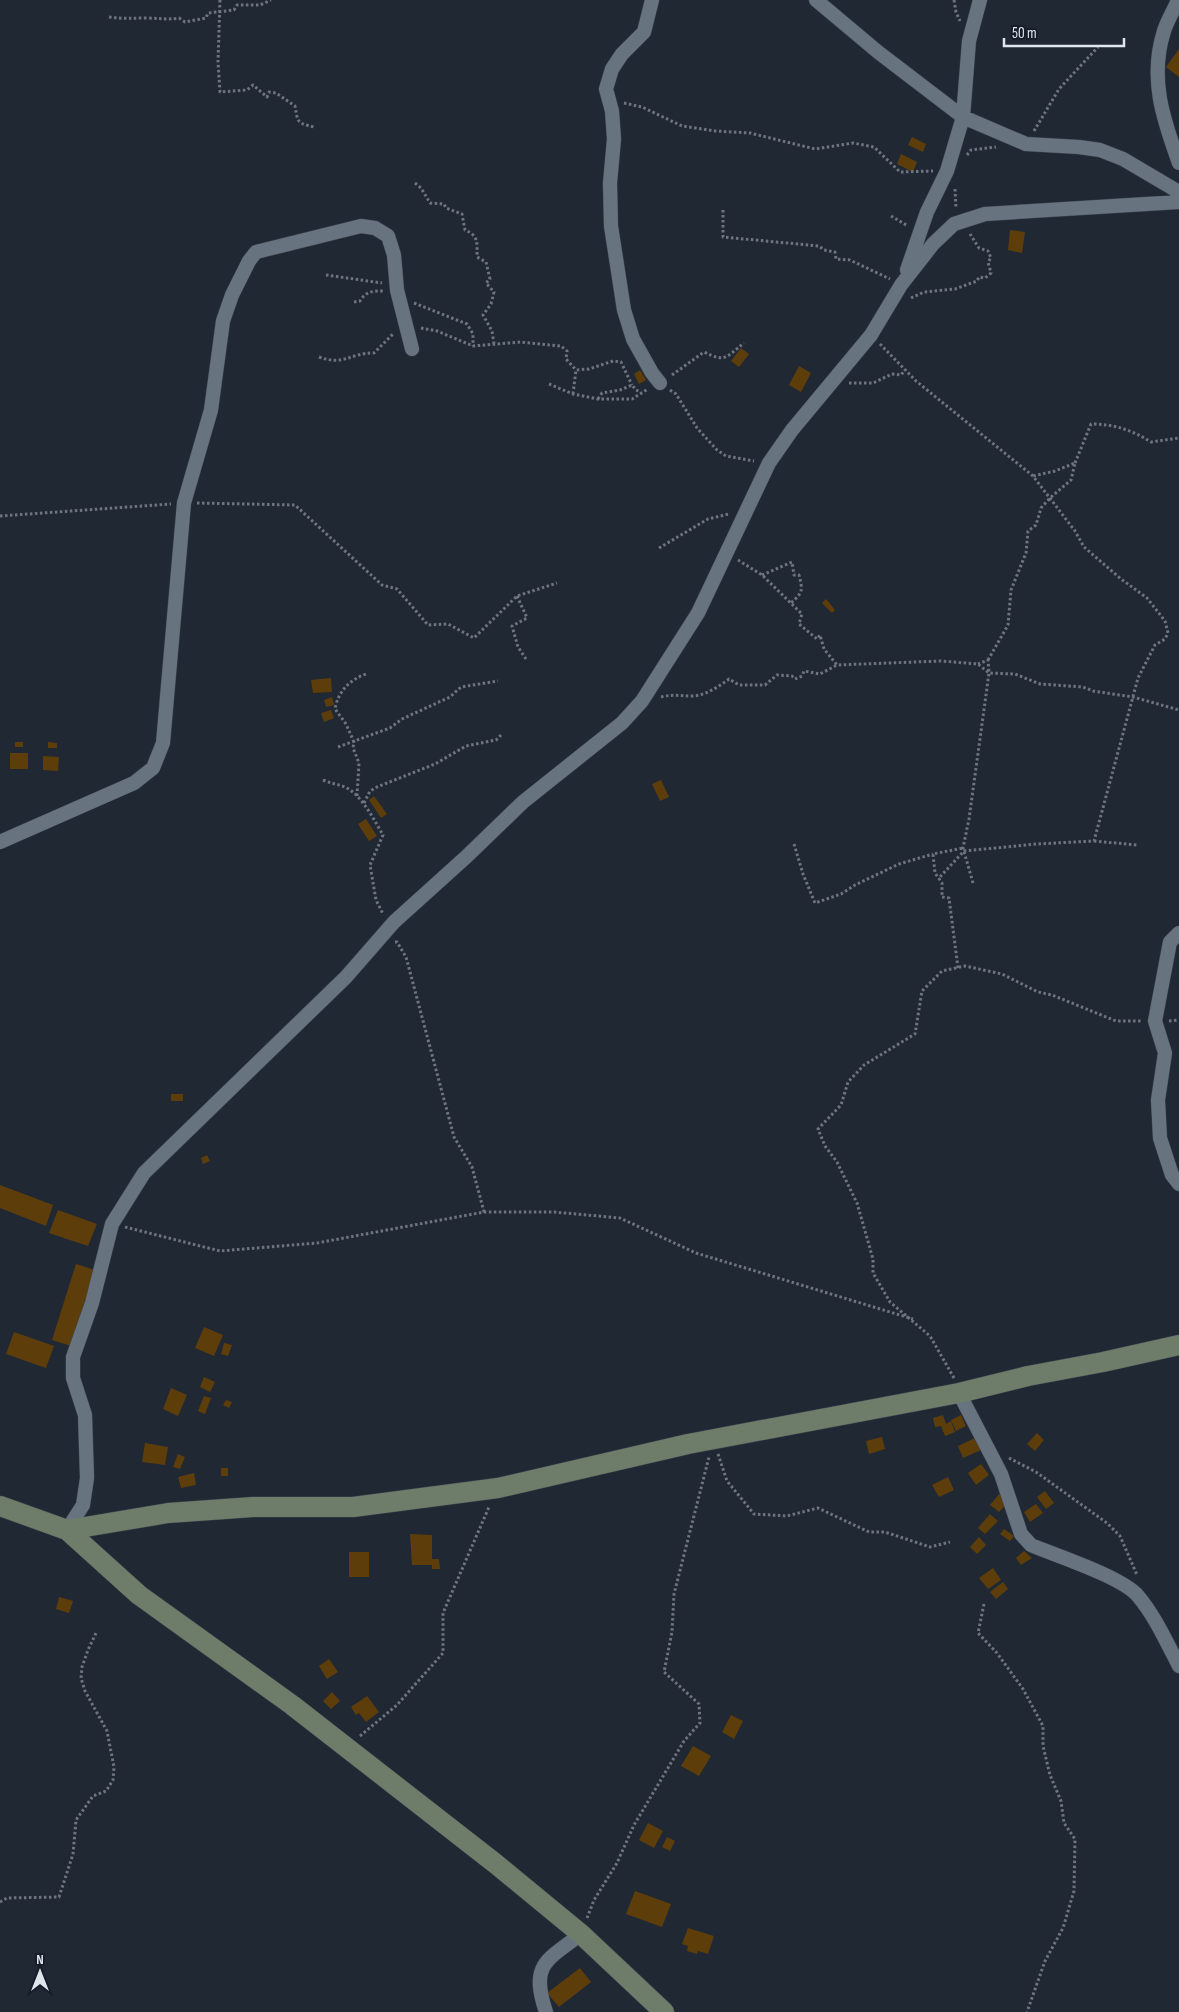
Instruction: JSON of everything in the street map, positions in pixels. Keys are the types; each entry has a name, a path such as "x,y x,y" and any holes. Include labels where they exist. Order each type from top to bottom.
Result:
{"street":[{"path":"652,0 644,32 622,54 612,69 606,89 612,111 614,140 610,183 611,226 624,310 633,339 652,373 660,383"},
{"path":"816,0 878,52 963,116 1026,144 1100,150 1122,159 1179,192"},
{"path":"902,285 927,212 947,171 963,116 969,40 980,0"},
{"path":"1178,0 1164,31 1157,68 1162,115 1179,163"},
{"path":"67,1530 83,1505 87,1478 85,1415 73,1378 74,1357 92,1303 112,1224 144,1173 346,977 394,922 523,802 622,723 642,701 698,613 769,463 792,430 872,335 902,285 933,244 954,224 985,214 1000,212 1162,205 1179,202"},
{"path":"0,842 134,783 153,768 163,743 184,503 210,410 223,321 232,295 249,261 256,252 361,226 375,228 388,236 394,255 396,290 412,349"},
{"path":"1179,933 1170,942 1155,1021 1165,1053 1158,1100 1160,1138 1172,1175 1179,1184"},
{"path":"67,1530 168,1513 253,1507 353,1507 498,1488 714,1439 959,1393 1028,1376 1179,1345"},
{"path":"959,1393 1001,1474 1021,1534 1032,1545 1116,1580 1138,1596 1158,1627 1179,1666"},
{"path":"0,1506 67,1530 139,1595 292,1705 496,1864 581,1934 664,2012"},
{"path":"546,2012 540,1993 539,1979 545,1962 581,1934"}],"path":[{"path":"220,0 218,62 220,92 247,90 253,85 267,96 270,92 276,93 295,106 297,121 314,128"},
{"path":"109,17 126,20 147,18 166,20 179,18 185,22 206,18 208,13 234,10 237,5 260,5 272,0"},
{"path":"606,89 627,104 642,107 682,126 715,131 750,133 815,149 852,143 874,148 900,172 947,171"},
{"path":"415,183 421,188 430,203 444,204 446,208 462,214 465,230 474,234 477,239 477,257 486,262 490,279 486,283 494,292 491,304 483,315 492,331 494,344"},
{"path":"723,210 723,237 819,246 824,250 835,252 836,259 850,260 902,285"},
{"path":"890,307 924,292 955,289 977,281 979,277 985,278 991,273 988,262 992,258 988,251 979,248 972,235 954,224"},
{"path":"326,275 386,284 404,294 406,300 466,324 473,334 473,346"},
{"path":"354,302 360,301 364,294 370,292 396,290"},
{"path":"872,335 923,387 1032,476 1075,531 1084,547 1147,598 1165,621 1168,633 1165,638 1155,645 1138,678 1094,841"},
{"path":"521,342 561,346 567,351 566,359 576,370 573,394"},
{"path":"549,384 573,394 598,399 632,399 660,383 704,352 717,358 724,358 744,343"},
{"path":"576,370 589,369 613,361 621,362 632,385 636,390 642,392"},
{"path":"830,384 872,383 892,374 901,375 905,370"},
{"path":"660,383 676,394 697,428 717,450 726,456 769,463"},
{"path":"598,399 602,393 620,390 632,385"},
{"path":"973,883 963,850 989,673 988,660 1008,625 1011,590 1026,553 1028,531 1036,526 1042,508 1050,498 1072,480 1075,463 1092,424 1110,424 1135,433 1151,442 1179,438"},
{"path":"1032,476 1055,471 1075,463"},
{"path":"0,516 184,503 295,506 382,585 397,589 428,626 448,624 474,638 517,596 557,583"},
{"path":"659,548 708,519 736,513 744,514"},
{"path":"732,540 739,562 762,575 802,614 799,624 817,639 820,635 824,649 837,665"},
{"path":"762,575 792,562 794,574 799,574 802,588 801,594 791,603"},
{"path":"517,596 527,618 512,626 518,647 526,659"},
{"path":"642,701 646,702 669,694 694,696 712,690 729,679 739,686 765,685 777,675 792,676 795,679 802,676 804,671 820,674 837,665 941,662 978,664 988,660"},
{"path":"978,664 989,673 1015,674 1040,684 1083,686 1093,691 1133,697 1179,710"},
{"path":"357,797 359,763 353,748 354,742 346,724 335,709 337,699 348,682 366,674"},
{"path":"338,747 390,728 402,719 450,697 461,686 498,682"},
{"path":"364,803 370,791 377,787 436,764 466,746 496,740 501,735"},
{"path":"323,780 343,786 364,803 383,835 370,865 376,900 381,913 394,922"},
{"path":"794,844 803,874 816,903 841,894 855,885 899,864 933,854 1037,844 1094,841 1137,845"},
{"path":"939,878 963,850"},
{"path":"933,854 935,873 942,883 942,897 949,898 958,968"},
{"path":"379,940 397,942 406,957 454,1137 472,1167 484,1212"},
{"path":"959,1393 955,1379 930,1336 913,1319 890,1302 872,1273 872,1260 857,1203 837,1162 825,1146 818,1129 841,1104 848,1082 864,1065 915,1034 922,991 942,971 965,966 1002,974 1038,992 1052,995 1116,1021 1155,1021"},
{"path":"112,1224 220,1251 317,1243 484,1212 554,1212 620,1218 696,1253 913,1319"},
{"path":"714,1439 727,1481 754,1514 786,1516 818,1508 869,1532 885,1532 930,1547 950,1542"},
{"path":"581,1934 594,1900 616,1863 634,1825 684,1741 700,1723 699,1704 664,1672 672,1632 674,1594 714,1439"},
{"path":"988,1447 1036,1472 1107,1523 1120,1536 1139,1583"},
{"path":"346,1748 396,1706 443,1654 443,1613 498,1488"},
{"path":"984,1604 978,1634 997,1654 1023,1689 1043,1726 1043,1746 1050,1775 1062,1802 1064,1823 1075,1839 1074,1891 1063,1928 1045,1961 1027,2012"},
{"path":"0,1902 7,1898 60,1898 73,1854 76,1820 94,1796 106,1790 113,1780 114,1767 107,1731 85,1691 81,1678 82,1666 96,1634"}],"building":[{"path":"1179,49 1179,77 1166,67"},
{"path":"912,137 926,144 923,152 908,145"},
{"path":"901,154 917,162 913,172 897,164"},
{"path":"1010,230 1025,232 1022,253 1008,250"},
{"path":"741,348 749,354 739,367 731,361"},
{"path":"799,366 811,373 801,392 789,385"},
{"path":"640,370 646,380 639,384 634,374"},
{"path":"826,599 835,610 832,613 822,603"},
{"path":"331,678 332,692 313,693 311,680"},
{"path":"332,697 334,705 326,707 324,700"},
{"path":"331,710 334,718 324,722 321,713"},
{"path":"15,742 23,742 23,747 15,747"},
{"path":"48,742 57,743 57,748 48,748"},
{"path":"10,753 28,753 28,769 10,769"},
{"path":"43,756 59,757 58,771 43,770"},
{"path":"661,780 669,797 660,801 652,784"},
{"path":"374,796 387,814 381,818 369,800"},
{"path":"366,819 377,836 369,841 358,824"},
{"path":"171,1094 183,1094 183,1101 171,1101"},
{"path":"207,1155 210,1161 203,1164 201,1158"},
{"path":"0,1185 53,1205 46,1226 0,1208"},
{"path":"58,1210 97,1224 88,1246 49,1233"},
{"path":"76,1264 95,1270 71,1346 52,1340"},
{"path":"204,1327 223,1335 214,1356 195,1348"},
{"path":"14,1332 54,1346 46,1368 6,1354"},
{"path":"224,1343 232,1345 228,1356 221,1354"},
{"path":"204,1377 215,1382 210,1392 200,1387"},
{"path":"171,1388 187,1395 178,1416 163,1409"},
{"path":"204,1396 211,1398 205,1414 198,1411"},
{"path":"226,1400 232,1402 229,1408 223,1405"},
{"path":"943,1415 946,1424 951,1421 955,1432 945,1436 941,1426 935,1427 933,1418"},
{"path":"961,1415 966,1426 956,1431 951,1420"},
{"path":"1037,1433 1044,1440 1035,1451 1027,1444"},
{"path":"882,1437 885,1449 869,1454 866,1441"},
{"path":"975,1438 981,1450 963,1458 958,1446"},
{"path":"145,1443 168,1447 165,1465 142,1462"},
{"path":"178,1454 185,1457 180,1469 173,1467"},
{"path":"981,1464 989,1475 976,1485 968,1473"},
{"path":"221,1468 228,1468 228,1476 221,1476"},
{"path":"194,1473 196,1485 181,1488 178,1477"},
{"path":"948,1477 954,1490 939,1497 932,1485"},
{"path":"1045,1491 1054,1503 1046,1509 1037,1497"},
{"path":"1000,1493 1009,1501 999,1512 990,1505"},
{"path":"1036,1504 1043,1513 1030,1522 1024,1512"},
{"path":"990,1514 998,1521 985,1534 978,1528"},
{"path":"1004,1529 1014,1536 1010,1541 1000,1534"},
{"path":"410,1534 432,1535 432,1559 439,1559 440,1569 432,1569 432,1565 412,1565"},
{"path":"979,1537 986,1545 977,1554 970,1547"},
{"path":"1024,1551 1032,1558 1021,1565 1016,1558"},
{"path":"349,1552 369,1552 369,1577 349,1577"},
{"path":"993,1568 1001,1580 988,1589 979,1578"},
{"path":"1003,1582 1008,1589 996,1599 990,1592"},
{"path":"59,1597 73,1601 69,1613 56,1609"},
{"path":"329,1659 338,1672 327,1679 319,1666"},
{"path":"332,1692 340,1701 331,1709 323,1701"},
{"path":"367,1696 379,1712 366,1722 359,1713 356,1715 351,1707"},
{"path":"731,1715 743,1721 734,1739 722,1732"},
{"path":"693,1746 711,1756 699,1776 681,1766"},
{"path":"648,1823 663,1831 654,1848 639,1840"},
{"path":"667,1837 675,1841 670,1851 662,1847"},
{"path":"635,1891 671,1904 662,1927 626,1914"},
{"path":"688,1928 714,1936 708,1954 698,1951 697,1954 687,1951 688,1946 682,1944"},
{"path":"580,1968 591,1982 559,2007 547,1993"}]}
